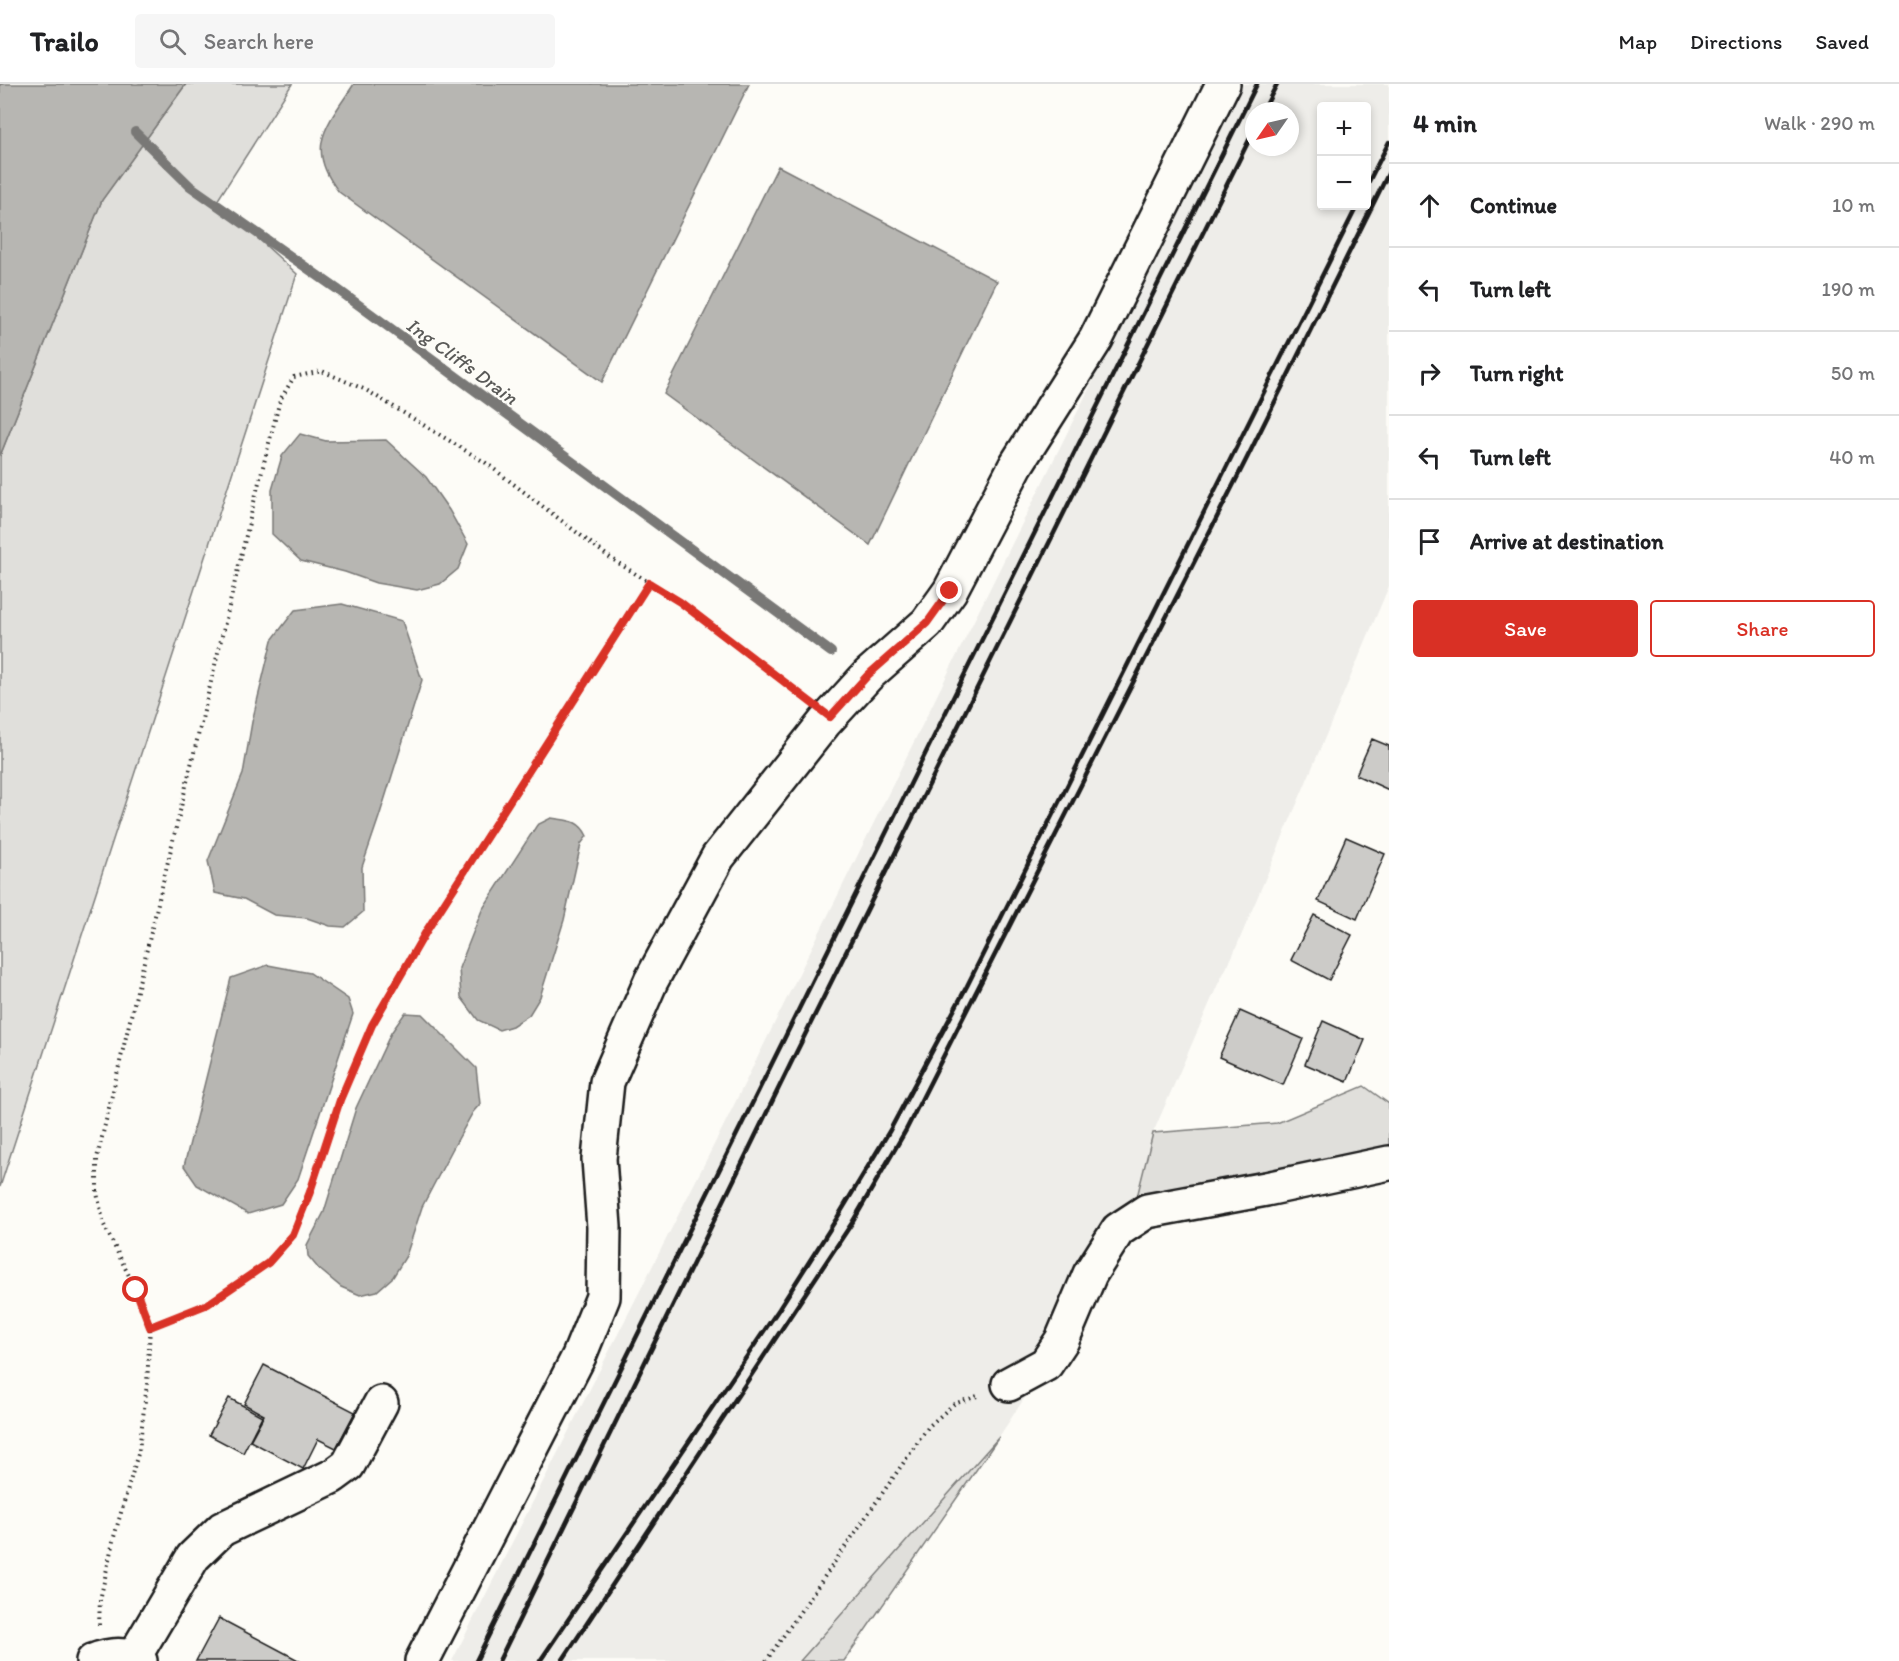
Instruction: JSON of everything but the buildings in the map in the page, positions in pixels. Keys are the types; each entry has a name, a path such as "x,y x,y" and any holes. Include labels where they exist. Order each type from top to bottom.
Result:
{"lane":[{"path":"422,1661 579,1356 603,1298 604,1227 599,1159 607,1082 651,981 718,857 830,717 868,675 927,623 950,591 1016,465 1096,339 1223,84"},
{"path":"1009,1384 1047,1364 1062,1340 1090,1274 1118,1230 1147,1211 1389,1163"},
{"path":"96,1660 109,1655 137,1659 193,1557 222,1529 333,1476 348,1465 381,1403"}],"path":[{"path":"96,1660 100,1600 114,1537 139,1450 147,1384 150,1327 136,1290 104,1225 97,1193 97,1158 254,502 280,400 294,377 322,371 366,390 486,463 609,557 680,602 830,717"},
{"path":"150,1327 208,1304 268,1263 293,1235 310,1192 340,1100 372,1025 427,930 649,583"},
{"path":"766,1661 929,1426 954,1404 1009,1384"}],"shaded area":[{"path":"0,84 186,84 102,200 0,456"},
{"path":"186,84 292,84 217,201 297,274 0,1187 0,456 102,200"},
{"path":"354,84 749,84 602,382 339,192 328,176 321,149 328,124"},
{"path":"1240,84 1389,84 1389,586 1233,955 1153,1133 1126,1242 999,1437 800,1661 452,1661 723,1127"},
{"path":"778,166 997,281 870,545 664,394"},
{"path":"300,434 326,441 386,440 426,477 449,510 468,544 458,569 440,584 417,590 376,583 345,572 301,561 272,534 272,490 282,456"},
{"path":"342,604 402,621 422,680 362,867 363,912 345,927 330,926 307,918 274,915 244,899 215,893 208,861 243,774 252,722 272,640 295,610"},
{"path":"551,818 577,824 587,836 581,844 564,920 540,997 529,1015 512,1026 499,1030 478,1020 461,997 459,968 482,910 537,825"},
{"path":"268,965 310,973 348,999 353,1014 298,1179 281,1204 248,1214 197,1185 184,1166 231,978"},
{"path":"405,1013 422,1014 476,1068 480,1104 473,1112 422,1207 406,1256 393,1277 377,1291 360,1295 341,1287 318,1268 308,1256 307,1245 324,1212 356,1108 391,1033"},
{"path":"1364,1086 1389,1104 1389,1151 1135,1205 1153,1133 1277,1123"},
{"path":"999,1437 844,1661 800,1661"}],"waterway":[{"name":"Ing Cliffs Drain","path":"135,132 190,186 337,289 831,652"}],"railway":[{"path":"476,1661 1257,84"},
{"path":"1268,102 1277,84"},
{"path":"1371,177 1389,142"},
{"path":"499,1661 791,1063 1245,148"},
{"path":"562,1661 852,1223 906,1130 1247,458 1389,172"},
{"path":"540,1661 779,1309 890,1130 967,986 1355,210"}],"route":[{"path":"136,1290 150,1327 208,1304 268,1263 293,1235 310,1192 340,1100 372,1025 427,930 649,583 680,602 830,717 868,675 927,623 950,591"}]}
